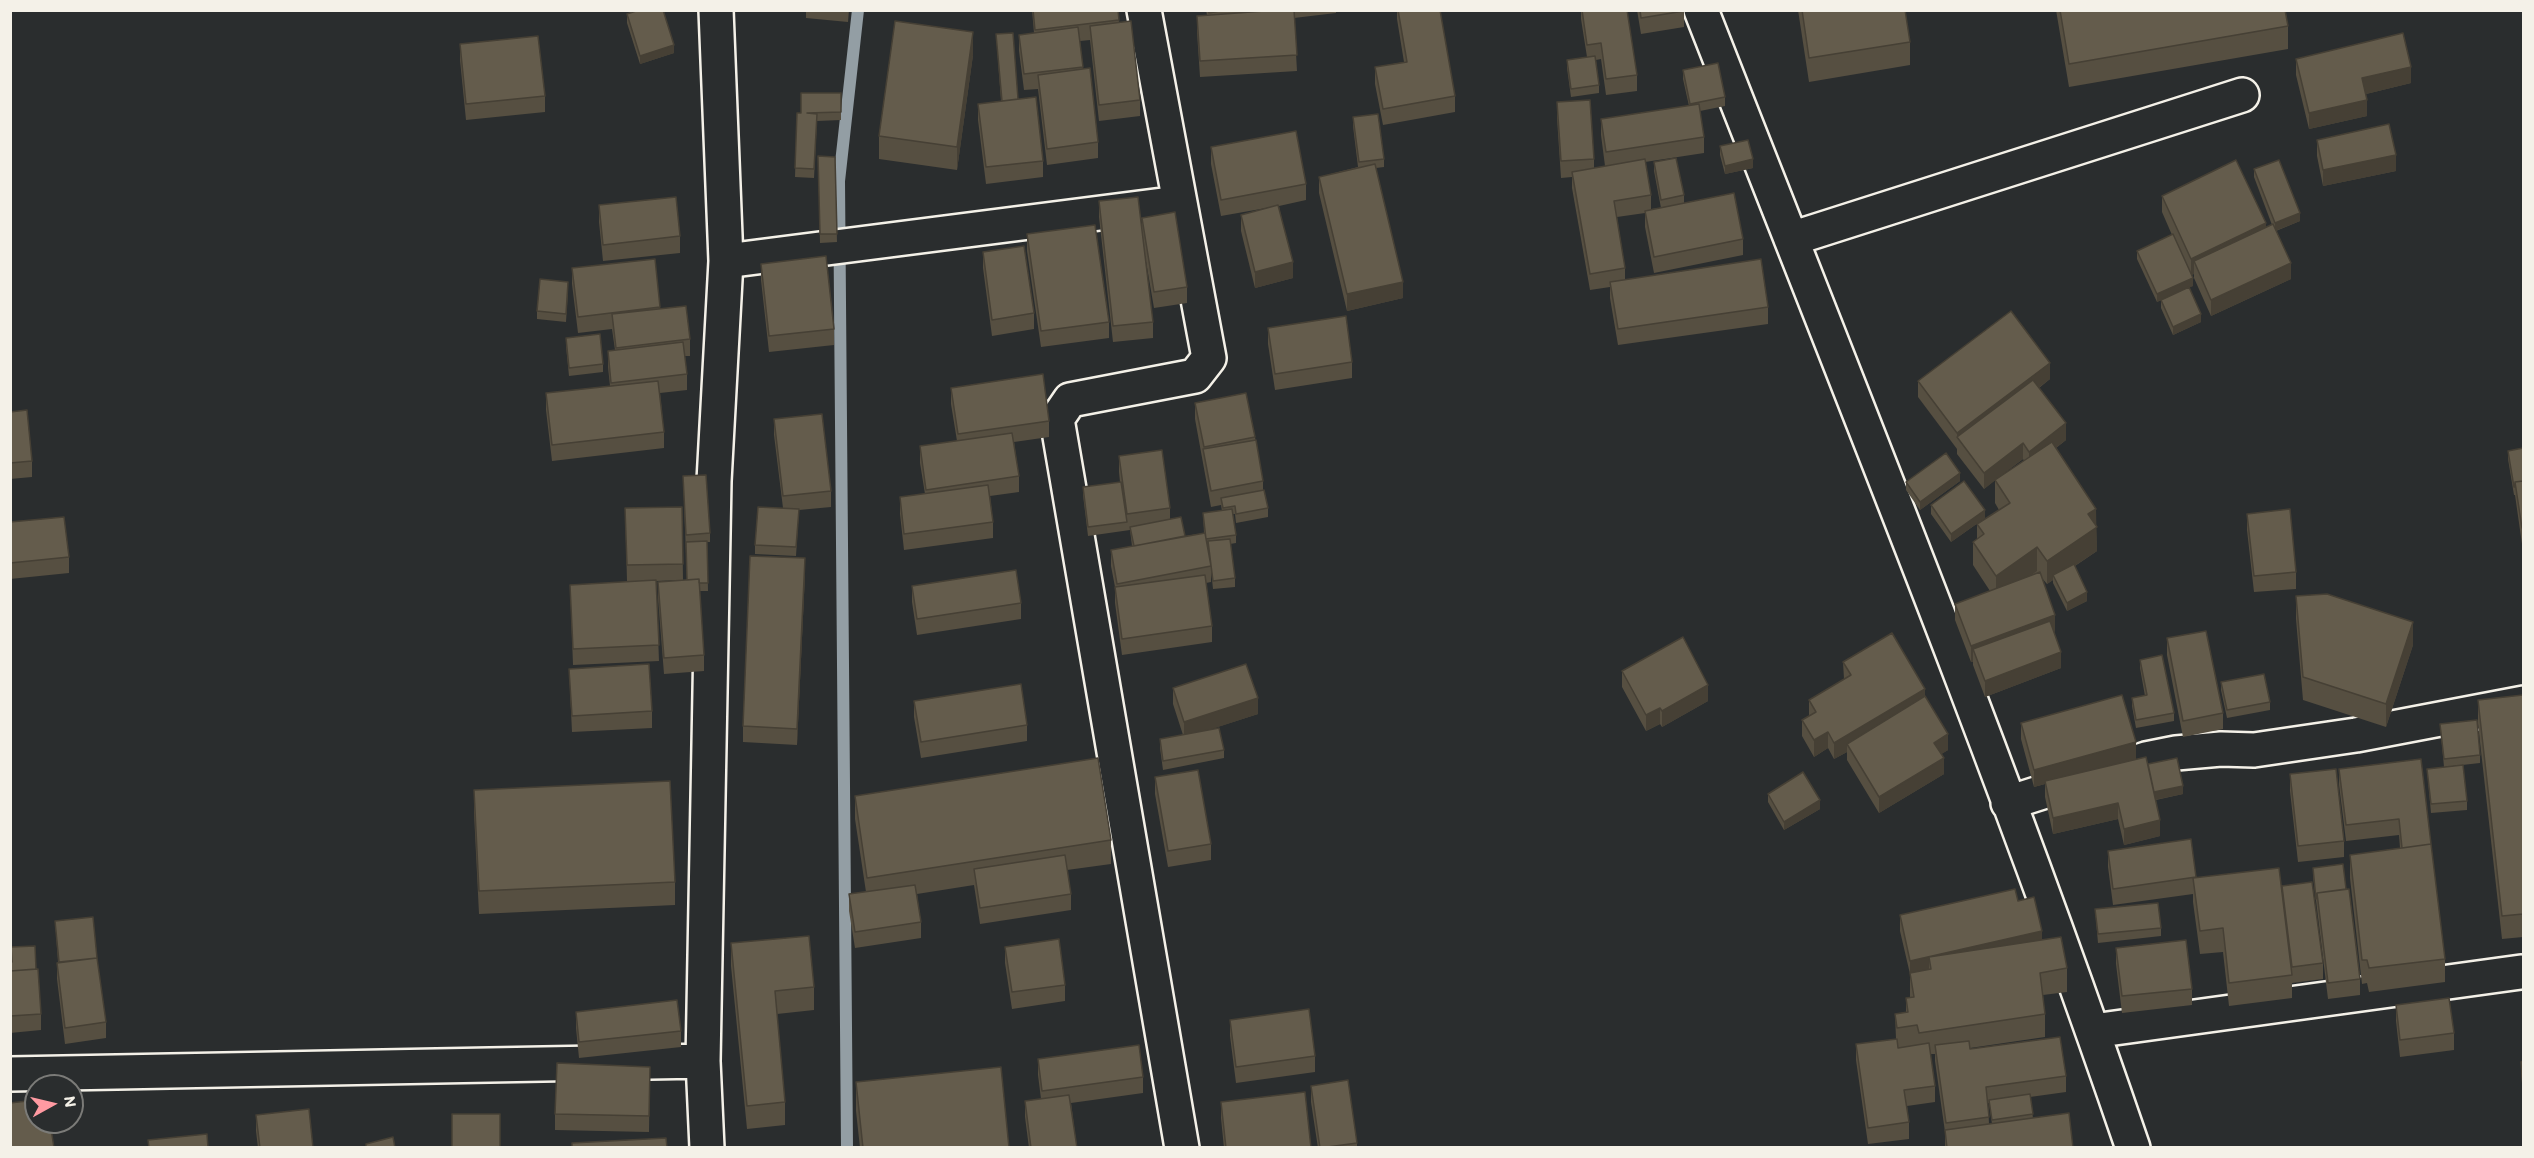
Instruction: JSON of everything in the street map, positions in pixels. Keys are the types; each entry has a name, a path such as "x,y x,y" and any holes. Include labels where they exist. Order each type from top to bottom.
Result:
{"street":[{"path":"707,1148 704,1061 714,481 726,261 716,10"},
{"path":"1144,10 1178,203 1209,358 1195,376 1070,400 1057,419 1182,1148"},
{"path":"1701,10 1963,677 2094,1031 2133,1148"},
{"path":"1791,239 2242,95"},
{"path":"726,261 882,243 1178,203"},
{"path":"2008,803 2146,759 2176,753 2221,749 2254,750 2356,735 2523,703"},
{"path":"2094,1031 2521,972"},
{"path":"10,1074 704,1061"}],"building":[{"path":"639,10 663,10 674,45 640,56 627,14"},
{"path":"1033,10 1118,10 1119,20 1035,30"},
{"path":"1208,10 1225,10 1209,13"},
{"path":"1294,10 1297,55 1200,61 1197,16"},
{"path":"1398,10 1440,10 1455,96 1383,109 1375,67 1407,62"},
{"path":"1582,10 1627,10 1637,75 1606,79 1601,43 1587,45"},
{"path":"1640,10 1684,10 1684,11 1641,18"},
{"path":"1802,10 1905,10 1910,42 1809,58"},
{"path":"2060,10 2285,10 2288,26 2069,64"},
{"path":"895,21 973,32 957,147 879,136"},
{"path":"1131,21 1140,100 1099,105 1090,26"},
{"path":"1078,27 1083,67 1024,74 1019,35"},
{"path":"1013,33 1018,99 1002,101 996,34"},
{"path":"2403,33 2411,67 2362,78 2367,100 2309,113 2296,59"},
{"path":"538,36 545,96 466,104 460,44"},
{"path":"1595,56 1599,85 1571,89 1567,60"},
{"path":"1718,63 1725,97 1690,104 1683,70"},
{"path":"1090,68 1098,142 1047,149 1038,75"},
{"path":"801,93 841,93 841,112 807,113 817,114 814,169 795,168 797,113 801,113"},
{"path":"1036,97 1043,161 986,167 978,104"},
{"path":"1590,100 1594,159 1561,161 1557,102"},
{"path":"1699,104 1704,137 1606,152 1601,119"},
{"path":"1378,114 1384,159 1359,162 1353,117"},
{"path":"2389,124 2396,155 2323,170 2317,140"},
{"path":"1296,131 1306,184 1221,200 1211,147"},
{"path":"1748,140 1753,159 1725,166 1720,146"},
{"path":"818,156 835,157 837,234 820,234"},
{"path":"1676,158 1684,195 1661,200 1654,162"},
{"path":"1645,159 1651,195 1614,201 1625,268 1590,274 1572,172"},
{"path":"2236,160 2266,223 2191,259 2162,196"},
{"path":"2279,160 2300,213 2275,223 2254,169"},
{"path":"1375,164 1403,282 1347,294 1319,177"},
{"path":"1734,193 1743,239 1654,257 1645,211"},
{"path":"676,197 680,236 603,245 599,205"},
{"path":"1138,197 1153,322 1113,326 1099,201"},
{"path":"1278,205 1293,262 1255,272 1241,215"},
{"path":"1175,212 1187,287 1154,292 1142,218"},
{"path":"2273,224 2291,263 2211,300 2194,261"},
{"path":"1095,225 1109,322 1041,331 1027,234"},
{"path":"2173,234 2193,278 2157,294 2137,251"},
{"path":"1024,246 1034,313 992,320 983,252"},
{"path":"826,256 834,329 769,336 761,264"},
{"path":"655,259 660,307 578,317 572,268"},
{"path":"1761,259 1768,307 1618,329 1610,282"},
{"path":"540,279 568,282 566,314 537,311"},
{"path":"2189,287 2201,314 2173,327 2161,300"},
{"path":"686,306 690,339 616,348 612,314"},
{"path":"2011,311 2050,363 1957,433 1918,381"},
{"path":"1346,316 1352,362 1275,374 1268,328"},
{"path":"600,334 603,364 569,368 566,338"},
{"path":"683,342 687,374 611,383 608,351"},
{"path":"1043,374 1049,421 958,434 951,388"},
{"path":"2033,380 2066,423 2029,452 2023,443 1984,473 1957,437"},
{"path":"658,381 664,432 552,445 546,393"},
{"path":"1246,393 1255,437 1204,447 1195,403"},
{"path":"27,410 32,461 10,463 10,412"},
{"path":"822,414 831,491 783,496 774,419"},
{"path":"1012,433 1019,476 926,490 920,446"},
{"path":"1256,440 1263,481 1211,491 1203,449"},
{"path":"2052,442 2096,509 2088,514 2097,527 2047,561 2037,547 1996,576 1973,542 1984,534 1977,524 2010,503 1995,480"},
{"path":"2523,448 2523,481 2515,482 2514,487 2508,451"},
{"path":"1162,450 1170,508 1127,514 1119,456"},
{"path":"1946,453 1960,473 1920,502 1906,482"},
{"path":"706,475 710,533 686,535 683,476"},
{"path":"1964,481 1985,510 1951,534 1931,505"},
{"path":"2523,481 2523,528 2522,528 2515,482"},
{"path":"1121,482 1127,522 1088,527 1083,487"},
{"path":"988,485 993,522 904,534 900,497"},
{"path":"1264,490 1268,508 1236,514 1235,506 1223,508 1221,498"},
{"path":"682,507 683,564 627,565 625,508"},
{"path":"758,507 799,509 796,547 755,545"},
{"path":"1232,509 1236,535 1206,539 1203,513"},
{"path":"2290,509 2296,572 2254,576 2247,514"},
{"path":"64,517 69,557 10,563 10,522"},
{"path":"1181,517 1185,536 1134,546 1130,527"},
{"path":"1205,533 1211,566 1117,584 1111,550"},
{"path":"1230,539 1235,578 1213,581 1208,541"},
{"path":"707,541 708,583 699,583 699,579 687,580 686,542"},
{"path":"750,556 805,558 797,729 743,726"},
{"path":"2074,564 2087,592 2067,603 2053,575"},
{"path":"1016,570 1021,603 917,619 912,586"},
{"path":"2040,572 2055,615 1971,646 1955,604"},
{"path":"1205,575 1212,626 1122,639 1115,587"},
{"path":"699,579 704,655 664,658 658,582"},
{"path":"656,580 659,645 573,649 570,585"},
{"path":"2327,594 2413,622 2386,704 2303,677 2296,596"},
{"path":"2050,621 2061,652 1985,681 1973,649"},
{"path":"2206,631 2223,713 2183,721 2167,638"},
{"path":"1892,633 1925,689 1834,743 1828,732 1814,740 1802,720 1816,712 1809,700 1851,675 1843,662"},
{"path":"1683,637 1708,685 1662,711 1660,708 1646,715 1622,671"},
{"path":"2162,655 2174,713 2136,720 2132,698 2147,695 2140,660"},
{"path":"649,664 652,711 572,716 569,669"},
{"path":"1246,664 1258,698 1184,722 1173,688"},
{"path":"2264,674 2270,702 2227,710 2221,682"},
{"path":"1021,684 1027,725 921,742 914,701"},
{"path":"2122,695 2136,742 2034,770 2021,723"},
{"path":"2523,695 2523,914 2502,916 2478,700"},
{"path":"1925,696 1948,734 1934,743 1944,758 1879,797 1847,744"},
{"path":"2477,720 2480,755 2444,759 2440,724"},
{"path":"1219,728 1224,750 1163,761 1160,739"},
{"path":"2146,757 2160,820 2124,829 2118,803 2053,818 2045,781"},
{"path":"1098,758 1111,840 867,878 855,796"},
{"path":"2177,758 2183,786 2154,792 2148,764"},
{"path":"2421,759 2431,844 2402,848 2399,819 2346,825 2339,769"},
{"path":"2463,765 2467,801 2431,804 2427,769"},
{"path":"2336,769 2344,841 2298,846 2290,774"},
{"path":"1198,770 1211,844 1168,851 1155,777"},
{"path":"1803,772 1820,800 1784,822 1768,794"},
{"path":"670,781 675,882 479,891 474,790"},
{"path":"2191,839 2196,877 2113,889 2108,851"},
{"path":"2431,844 2445,959 2369,968 2367,960 2362,960 2350,855"},
{"path":"1065,855 1071,894 980,908 974,869"},
{"path":"2343,864 2346,889 2317,893 2316,899 2313,868"},
{"path":"2279,868 2292,975 2229,983 2223,928 2200,931 2193,878"},
{"path":"2312,882 2323,963 2292,967 2282,886"},
{"path":"915,885 921,922 855,932 849,894"},
{"path":"2015,889 2018,901 2034,897 2042,931 1910,961 1900,915"},
{"path":"2349,889 2360,979 2328,983 2317,893"},
{"path":"2158,903 2161,928 2098,934 2095,909"},
{"path":"93,917 97,958 59,962 55,921"},
{"path":"809,936 814,987 775,991 785,1102 747,1106 731,943"},
{"path":"2061,937 2067,968 2040,973 2045,1014 1919,1033 1917,1025 1897,1028 1895,1014 1908,1012 1906,998 1914,997 1910,973 1931,969 1929,957"},
{"path":"1059,939 1065,985 1012,992 1005,947"},
{"path":"2186,940 2192,989 2122,996 2116,948"},
{"path":"35,946 36,969 10,971 11,947"},
{"path":"97,958 106,1022 65,1028 57,963"},
{"path":"38,969 41,1014 10,1016 10,971"},
{"path":"2449,998 2454,1033 2400,1040 2396,1005"},
{"path":"677,1000 681,1031 579,1042 576,1012"},
{"path":"1309,1009 1315,1056 1236,1067 1230,1020"},
{"path":"2060,1037 2066,1076 1986,1087 1989,1117 1946,1123 1935,1045 1969,1041 1970,1049"},
{"path":"1897,1039 1898,1048 1929,1043 1935,1086 1904,1090 1909,1122 1868,1128 1856,1044"},
{"path":"1139,1045 1143,1077 1042,1091 1038,1059"},
{"path":"2523,1061 2523,1087 2521,1062"},
{"path":"557,1063 650,1067 649,1116 555,1114"},
{"path":"1001,1067 1009,1148 863,1148 856,1082"},
{"path":"1348,1080 1357,1143 1320,1148 1311,1086"},
{"path":"1305,1092 1311,1148 1226,1148 1221,1102"},
{"path":"2030,1094 2033,1114 1992,1120 1989,1100"},
{"path":"1069,1095 1077,1148 1031,1148 1025,1101"},
{"path":"24,1101 24,1134 52,1134 54,1148 10,1148 10,1103"},
{"path":"309,1109 313,1148 260,1148 256,1115"},
{"path":"2069,1113 2073,1148 1947,1148 1945,1130"},
{"path":"452,1114 500,1114 500,1148 452,1148"},
{"path":"207,1134 208,1148 149,1148 148,1140"},
{"path":"393,1137 395,1148 366,1148 366,1144"},
{"path":"666,1138 667,1148 572,1148 572,1143"}],"waterway":[{"path":"847,1148 839,181 858,10"}]}
